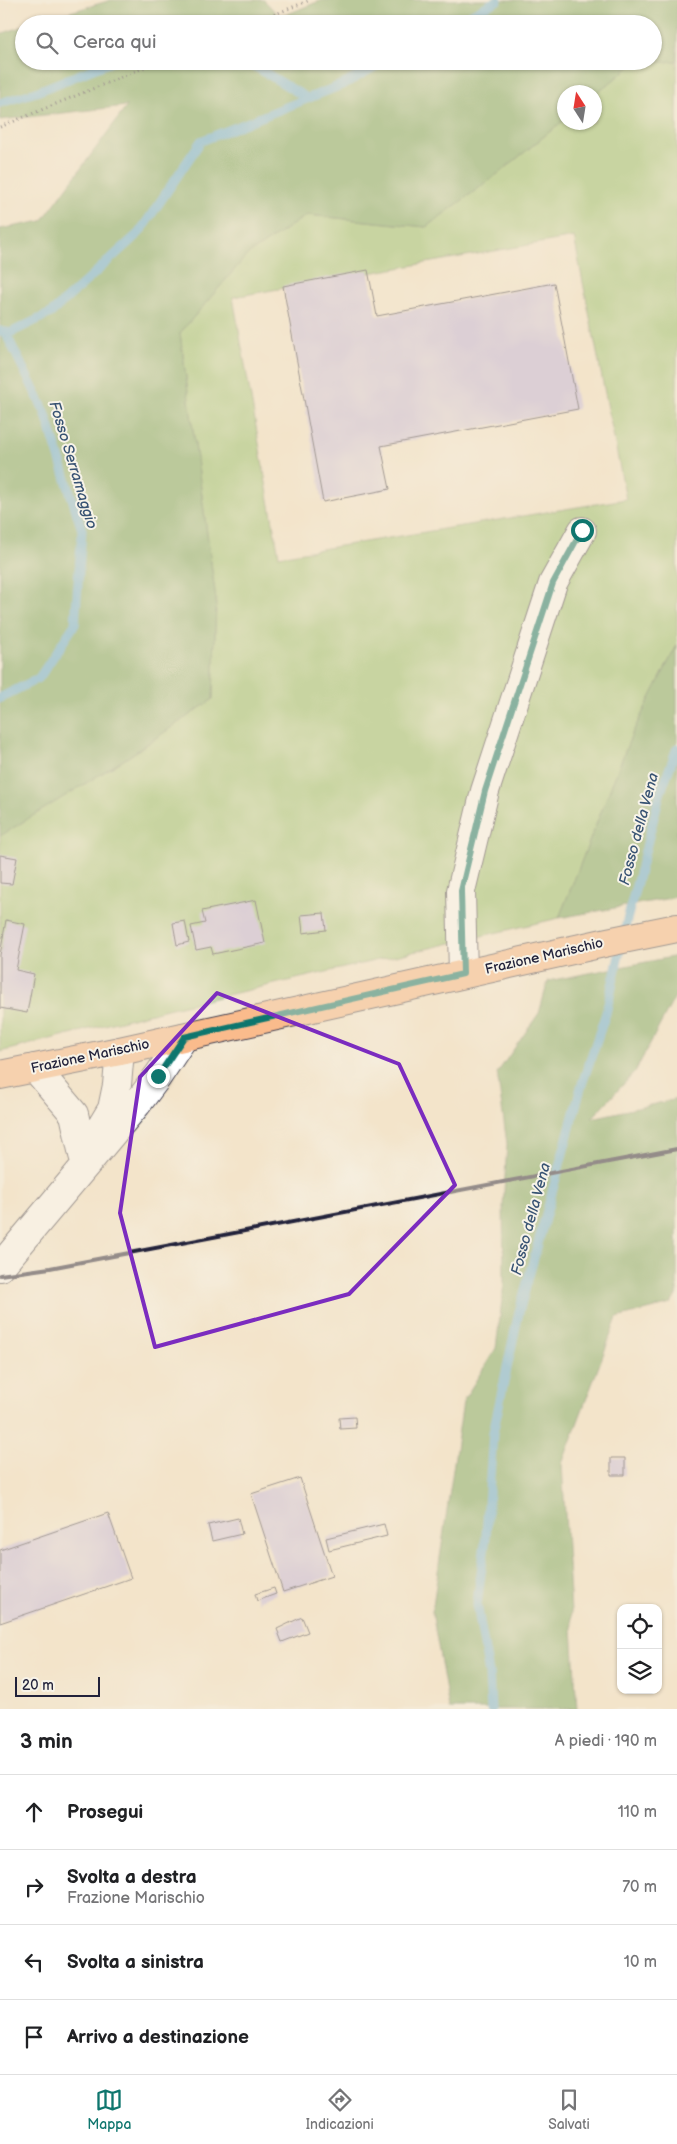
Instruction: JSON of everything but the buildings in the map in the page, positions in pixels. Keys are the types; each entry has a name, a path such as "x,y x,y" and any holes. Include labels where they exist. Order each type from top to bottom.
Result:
{"main road":[{"name":"Frazione Marischio","path":"0,1074 120,1051 677,928"}],"street":[{"path":"463,974 461,891 485,791 553,583 582,530"},
{"path":"0,1266 81,1164 137,1104 184,1037"},
{"path":"81,1164 112,1109 117,1085 120,1051"},
{"path":"35,1068 74,1114 81,1164"}],"path":[{"path":"273,15 310,0"},
{"path":"0,128 139,70"}],"highlighted area":[{"path":"217,993 399,1064 455,1185 349,1294 155,1347 120,1213 140,1077"}],"green space":[{"path":"111,0 264,0 278,15 60,15"},
{"path":"322,0 677,0 677,61 662,62 662,15 285,15"},
{"path":"15,29 15,70 626,70 602,89 602,85 557,85 557,126 499,173 426,227 307,215 247,255 180,333 216,600 213,699 125,759 0,836 0,229 42,221 127,106 0,120 0,34"},
{"path":"677,61 677,645 632,734 559,918 167,1009 0,1052 0,836 125,759 213,699 216,600 180,333 247,255 307,215 426,227 499,173 557,126 557,130 602,130 602,89 626,70 662,70 662,62","holes":["574,237 626,499 279,556 233,297"]},
{"path":"677,645 677,897 559,918 632,734"},
{"path":"677,956 677,993 635,1072 592,1118 677,1099 677,1294 671,1304 617,1318 562,1464 577,1709 449,1709 432,1612 463,1401 496,1348 504,1283 503,1206 507,1144 497,1073 539,1013 548,981"}],"waterway":[{"path":"470,15 498,0"},
{"path":"0,103 36,92 91,70"},
{"path":"261,70 307,98"},
{"path":"0,331 10,333 51,313 139,233 201,141 344,84 369,70"},
{"name":"Fosso Serramaggio","path":"0,698 39,678 75,624 82,530 45,412 5,332"},
{"name":"Fosso della Vena","path":"491,1709 489,1674 477,1604 486,1536 493,1433 519,1312 582,1084 606,1013 627,920 660,794 677,748"}],"railway":[{"path":"0,1275 50,1268 677,1149"}],"route":[{"path":"158,1076 184,1037 463,974 461,891 485,791 553,583 582,530"}]}
